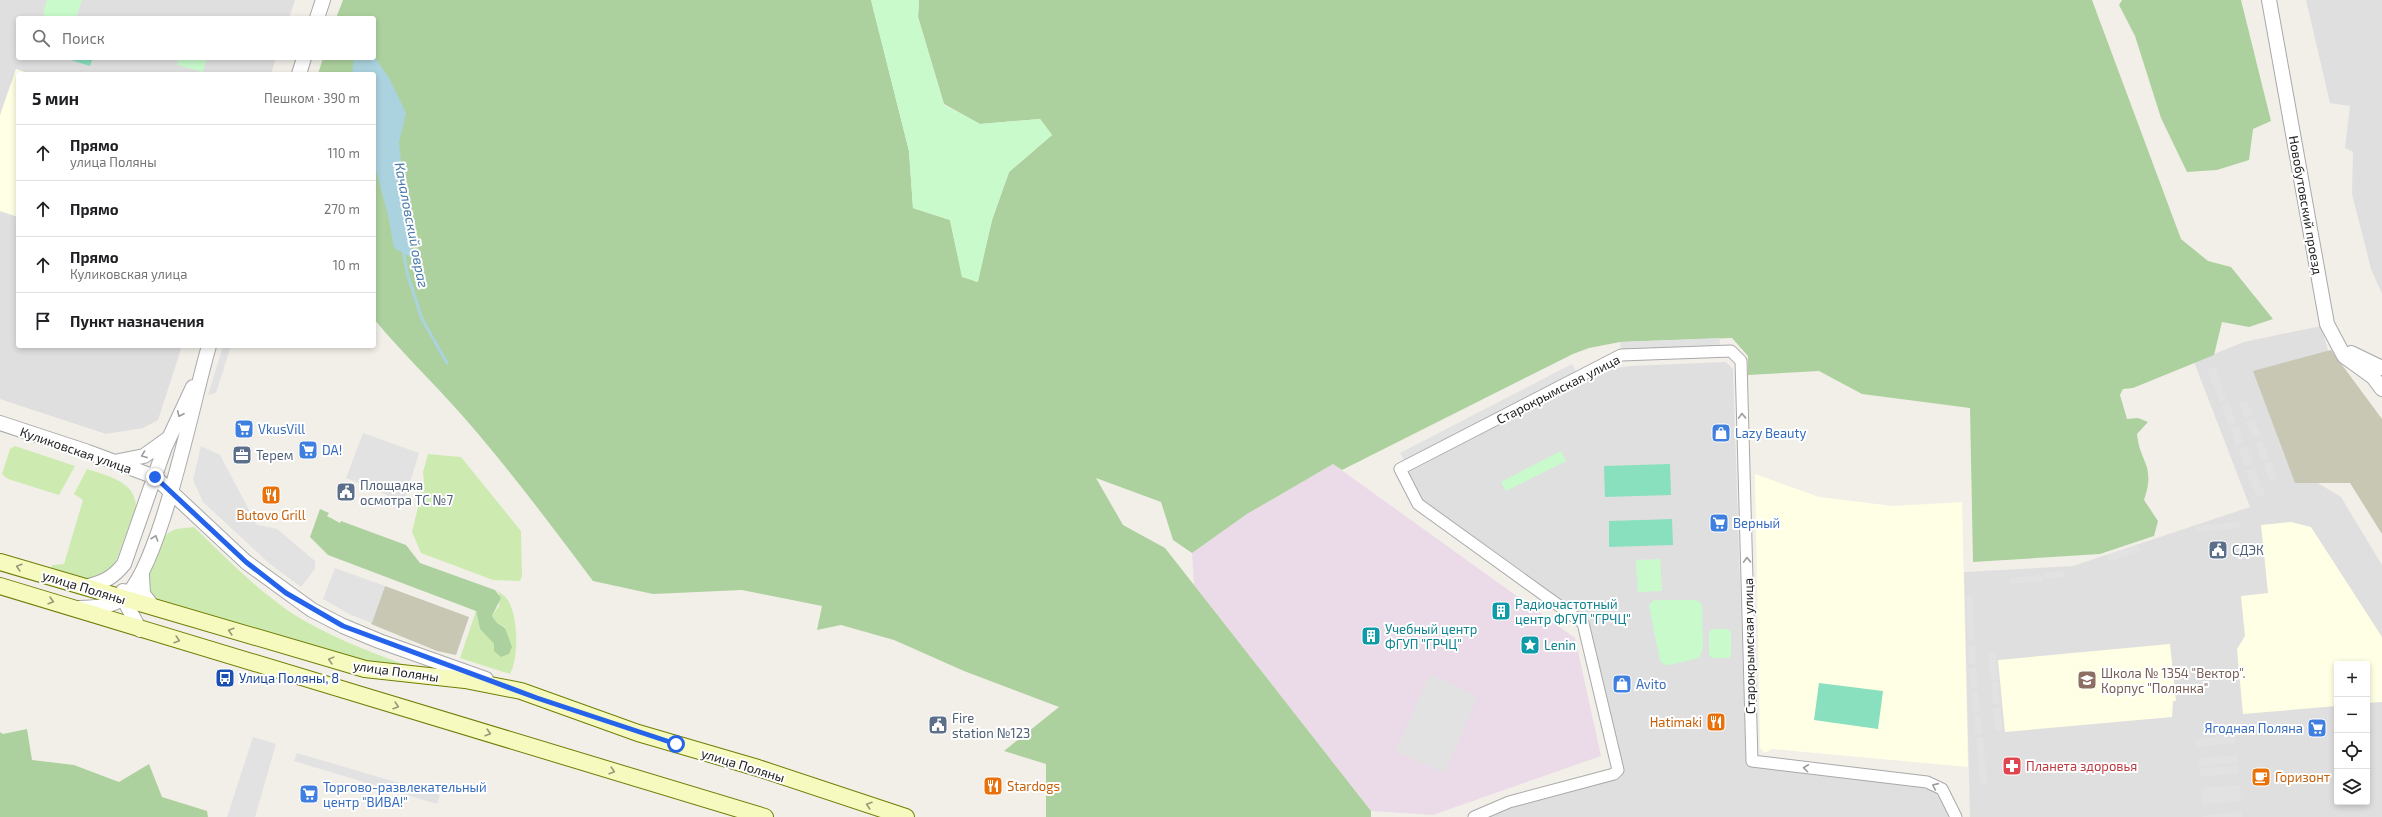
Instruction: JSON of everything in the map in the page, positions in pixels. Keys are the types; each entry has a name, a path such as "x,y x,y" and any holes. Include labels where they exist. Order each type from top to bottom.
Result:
{"main road":[{"name":"улица Поляны","path":"0,562 365,670 465,680 520,692 638,733 758,768 906,817"},
{"name":"улица Поляны","path":"0,586 77,608 140,630 765,817"}],"street":[{"path":"318,16 323,0"},
{"name":"Новобутовский проезд","path":"2269,0 2327,324 2336,345 2344,356 2373,377 2382,389"},
{"path":"300,72 303,60"},
{"path":"2336,345 2382,368"},
{"path":"77,608 94,608 123,598 142,575 170,492 190,423 208,348"},
{"name":"Старокрымская улица","path":"1474,817 1509,802 1614,774 1618,770 1583,623 1418,504 1400,469 1621,355 1730,351 1741,361 1752,761 1927,782 1942,789 1956,817"},
{"path":"84,587 104,582 115,576 124,564 170,437 203,366"},
{"name":"Куликовская улица","path":"0,423 155,477 246,562 312,610 343,626 379,641 520,692"},
{"path":"114,462 144,456 155,450 170,437"},
{"path":"114,462 141,483 144,492 144,508"},
{"path":"144,508 159,495 170,492"},
{"path":"124,564 123,598 140,630"},
{"path":"142,575 143,594 154,608"}],"shaded area":[{"path":"0,0 295,0 290,16 16,16 16,60 275,60 272,72 16,72 16,348 181,348 158,420 143,428 106,434 0,399"},
{"path":"2306,0 2382,0 2382,294 2371,269 2352,194 2353,152 2345,148 2350,106 2330,103"},
{"path":"16,69 25,72 16,72 16,216 0,211 0,115"},
{"path":"2321,326 2329,354 2308,477 2341,497 2382,565 2382,817 1970,817 1964,572 2073,566 2250,507 2194,362 2244,342"},
{"path":"1720,338 1719,352 1621,355 1620,342"},
{"path":"222,348 230,348 216,393 208,395"},
{"path":"2331,350 2382,419 2382,534 2350,483 2295,483 2253,371"},
{"path":"1726,362 1733,369 1746,763 1929,788 1938,794 1948,810 1948,817 1480,817 1484,814 1620,775 1585,621 1424,506 1410,479 1409,472 1605,370 1630,366"},
{"path":"1572,364 1579,377 1407,465 1400,453"},
{"path":"2215,367 2227,399 2220,402 2207,370"},
{"path":"2247,401 2253,415 2245,418 2239,403"},
{"path":"2229,403 2236,422 2229,425 2221,406"},
{"path":"2254,419 2261,435 2253,438 2246,422"},
{"path":"2238,426 2244,442 2236,445 2230,428"},
{"path":"363,433 419,453 404,502 346,478"},
{"path":"2262,440 2269,458 2262,461 2255,443"},
{"path":"201,446 220,455 257,525 277,529 315,561 315,569 301,587 270,564 203,502 193,480"},
{"path":"2246,446 2253,464 2245,467 2238,449"},
{"path":"2271,461 2277,479 2270,482 2263,464"},
{"path":"1333,464 1575,638 1601,756 1433,815 1371,811 1194,585 1192,553 1247,514"},
{"path":"2254,468 2265,495 2257,498 2246,471"},
{"path":"1755,474 1819,497 1893,506 1962,502 1968,767 1772,749 1765,753 1760,748"},
{"path":"2239,522 2240,528 2196,532 2196,526"},
{"path":"2291,522 2311,527 2382,637 2382,702 2370,703 2370,661 2334,661 2334,706 2243,714 2237,649 2245,636 2241,596 2268,593 2261,525"},
{"path":"2138,545 2140,551 2109,562 2107,556"},
{"path":"335,568 385,586 372,623 349,614 323,599"},
{"path":"2064,571 2065,577 2045,579 2044,573"},
{"path":"2043,575 2043,581 2011,584 2010,578"},
{"path":"385,586 469,617 456,655 437,651 371,624"},
{"path":"1966,596 1973,596 1975,640 1968,641"},
{"name":"Школа № 1354 \"Вектор\". Корпус \"Полянка\"","path":"2170,644 2176,701 2173,701 2172,717 2005,732 1998,660"},
{"path":"1968,645 1975,645 1976,664 1969,664"},
{"path":"1995,651 1998,679 1991,680 1988,652"},
{"path":"1969,668 1976,668 1978,687 1971,688"},
{"path":"1430,674 1478,697 1444,773 1395,751"},
{"path":"1991,682 1998,682 2000,704 1993,704"},
{"path":"1971,691 1978,691 1980,711 1973,711"},
{"path":"1993,708 2000,708 2002,730 1995,730"},
{"path":"1980,714 1982,734 1975,734 1974,715"},
{"path":"2235,735 2236,743 2197,747 2196,739"},
{"path":"253,737 276,744 255,817 227,817"},
{"path":"1983,737 1987,784 1980,784 1976,738"},
{"path":"297,753 440,795 437,804 294,761"},
{"path":"2237,755 2238,763 2199,766 2198,758"},
{"path":"2238,765 2239,773 2200,777 2199,769"},
{"path":"2240,785 2241,801 2202,804 2201,788"},
{"path":"2242,812 2242,817 2203,817 2203,815"}],"green space":[{"path":"47,0 82,0 77,16 43,15"},
{"path":"343,0 871,0 909,151 913,208 950,220 962,276 977,282 992,220 1009,172 1052,135 1040,119 980,124 944,104 918,17 919,0 2092,0 2181,239 2208,261 2231,267 2273,319 2249,327 2222,322 2214,355 2133,388 2123,389 2120,395 2127,419 2138,418 2148,422 2137,434 2141,452 2148,471 2147,488 2144,500 2158,521 2154,536 2100,554 1973,562 1970,408 1862,394 1819,371 1748,375 1748,356 1732,338 1620,342 1589,348 1573,354 1342,470 1333,464 1247,514 1192,553 1173,540 1161,502 1096,478 1123,525 1165,548 1371,811 1371,817 1046,817 1046,764 1004,751 1059,707 964,671 894,640 841,625 817,630 822,606 742,590 653,594 593,581 495,454 376,321 376,72 319,72 322,60 376,60 376,16 337,16"},
{"path":"871,0 919,0 918,17 944,105 980,124 1040,119 1052,135 1009,172 992,220 978,282 962,277 950,220 913,208 909,151"},
{"path":"2122,0 2241,0 2271,121 2253,129 2249,160 2217,170 2187,172 2161,118 2135,36 2119,5"},
{"path":"70,60 92,60 90,66"},
{"path":"178,60 206,60 203,72 177,65"},
{"path":"15,446 75,466 59,495 8,479 2,474 10,449"},
{"path":"1561,451 1566,461 1506,491 1501,482"},
{"path":"428,454 461,457 521,531 522,576 520,581 493,580 421,553 412,532 424,482 423,472"},
{"path":"1670,464 1671,495 1605,497 1604,466"},
{"path":"87,469 111,477 126,485 131,491 136,507 113,569 90,581 51,570 52,565 64,564 83,500 74,494"},
{"path":"320,509 329,513 327,516 340,523 341,521 406,545 420,563 495,590 501,598 492,616 497,623 505,628 512,647 509,654 501,657 494,651 494,644 480,629 476,611 328,555 310,537"},
{"path":"1672,519 1673,545 1609,547 1609,521"},
{"path":"194,527 252,582 290,612 334,636 411,667 376,667 163,604 148,595 146,578 161,541 168,533 176,529"},
{"path":"1660,559 1662,591 1638,592 1636,560"},
{"path":"495,590 503,595 508,600 512,609 516,628 515,658 510,674 460,658 476,611 480,629 494,644 506,628 497,623 492,616 499,606 499,593"},
{"path":"1693,600 1698,601 1702,605 1703,648 1699,658 1669,665 1665,665 1660,661 1649,606 1652,601"},
{"path":"1713,629 1727,629 1731,632 1731,655 1729,658 1712,658 1709,655 1709,632"},
{"path":"1819,683 1883,691 1878,729 1814,720"},
{"path":"27,729 32,760 74,765 119,782 149,764 162,797 207,811 208,817 0,817 0,732 3,734"}],"water":[{"path":"376,59 389,78 406,113 399,142 403,181 410,220 412,258 394,248 388,215 376,170 376,72 352,72 354,60"}],"waterway":[{"name":"Качаловский овраг","path":"403,250 408,276 422,319 447,363"}],"place":[{"name":"VkusVill","path":"244,429"},
{"name":"Lazy Beauty","path":"1721,433"},
{"name":"DA!","path":"308,450"},
{"name":"Терем","path":"242,455"},
{"name":"Площадка осмотра ТС №7","path":"346,492"},
{"name":"Butovo Grill","path":"271,495"},
{"name":"Верный","path":"1719,523"},
{"name":"СДЭК","path":"2218,550"},
{"name":"Радиочастотный центр ФГУП \"ГРЧЦ\"","path":"1501,611"},
{"name":"Учебный центр ФГУП \"ГРЧЦ\"","path":"1371,636"},
{"name":"Lenin","path":"1530,645"},
{"name":"Улица Поляны, 8","path":"225,678"},
{"name":"Школа № 1354 \"Вектор\". Корпус \"Полянка\"","path":"2087,680"},
{"name":"Avito","path":"1622,684"},
{"name":"Hatimaki","path":"1716,722"},
{"name":"Fire station №123","path":"938,725"},
{"name":"Ягодная Поляна","path":"2317,728"},
{"name":"Планета здоровья","path":"2012,766"},
{"name":"Горизонт","path":"2261,777"},
{"name":"Stardogs","path":"993,786"},
{"name":"Торгово-развлекательный центр \"ВИВА!\"","path":"309,794"}],"route":[{"path":"155,477 246,562 286,593 312,610 343,626 379,641 447,664 537,698 638,733 676,744"}]}
